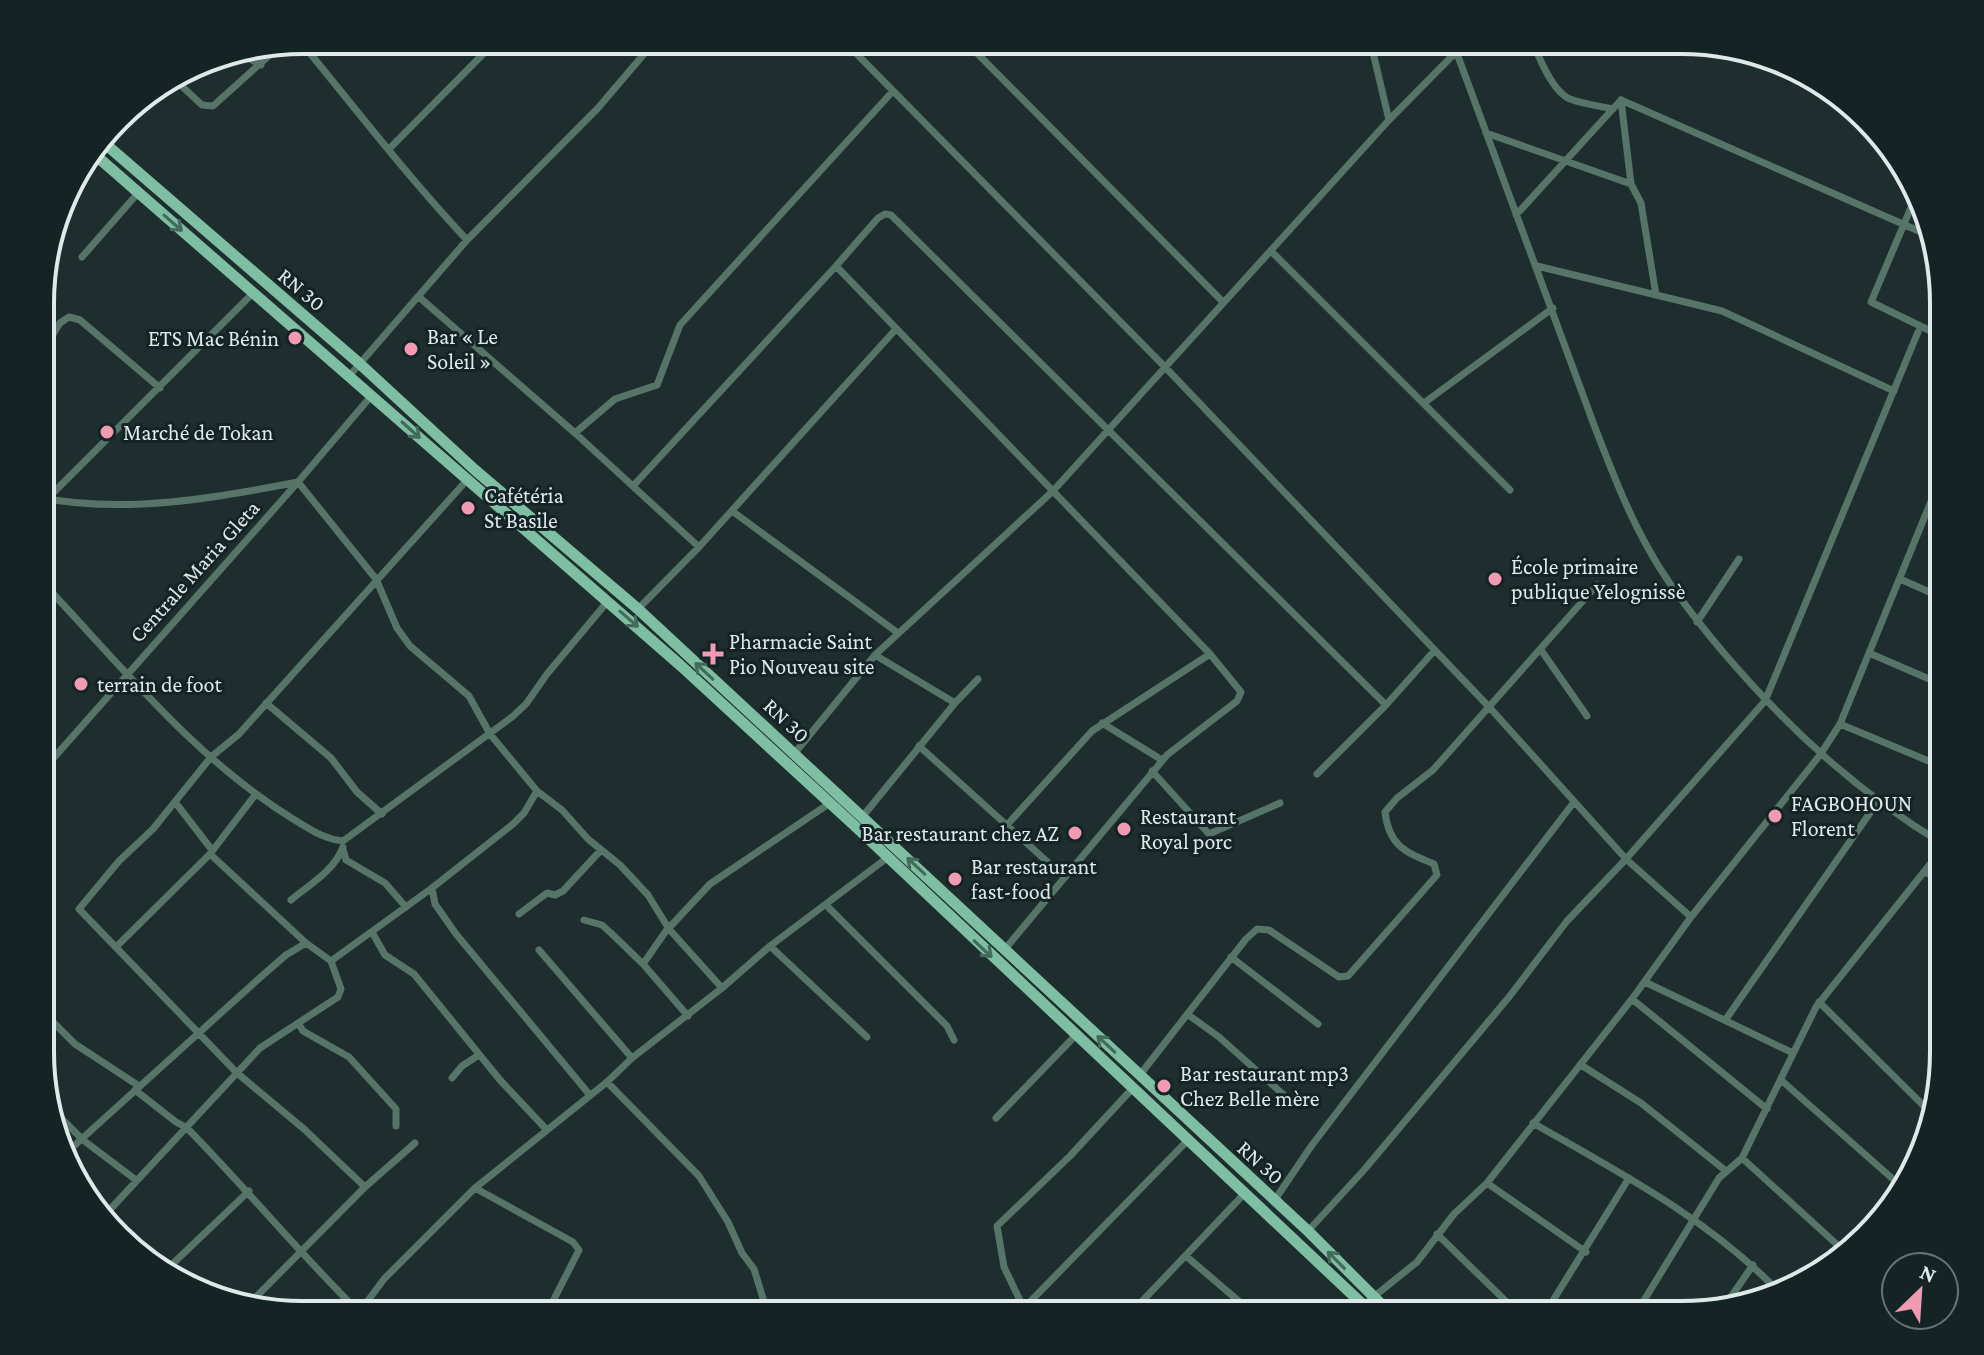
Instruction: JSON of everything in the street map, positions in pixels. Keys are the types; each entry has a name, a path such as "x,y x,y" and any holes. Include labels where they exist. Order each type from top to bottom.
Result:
{"main road":[{"name":"RN 30","path":"109,147 360,364 475,470 638,609 1308,1231 1377,1301"},
{"name":"RN 30","path":"100,159 608,601 830,803 1359,1301"}],"street":[{"path":"312,55 411,180 467,240"},
{"path":"389,149 482,55"},
{"path":"350,375 467,240 598,108 643,55"},
{"path":"858,55 1164,366 1490,708 1626,859 1691,917"},
{"path":"979,55 1223,302"},
{"path":"1374,55 1389,120"},
{"path":"794,754 875,655 1053,491 1389,120 1453,55"},
{"path":"1456,55 1553,308 1594,425 1630,513 1649,550 1697,622 1765,701 1820,755 1929,836"},
{"path":"1538,55 1561,94 1569,99 1613,109"},
{"path":"181,86 202,105 213,106 269,57"},
{"path":"251,60 261,65"},
{"path":"575,433 615,399 657,385 680,325 893,91"},
{"path":"1516,215 1621,100"},
{"path":"1621,100 1631,184 1641,203 1656,295"},
{"path":"1621,100 1919,231"},
{"path":"1486,133 1631,184"},
{"path":"82,257 138,193"},
{"path":"1911,208 1871,302 1929,330"},
{"path":"633,486 878,218 891,215 1386,705"},
{"path":"1271,251 1510,490"},
{"path":"836,266 1210,654 1241,695 1180,742 1162,760 1005,949"},
{"path":"1537,266 1722,311 1894,391"},
{"path":"54,490 253,293"},
{"path":"419,297 575,433 699,547"},
{"path":"1424,403 1553,308"},
{"path":"54,332 69,317 80,320 160,388"},
{"path":"638,609 699,547 896,329"},
{"path":"1308,1231 1364,1170 1509,997 1567,921 1765,701 1918,332"},
{"name":"Centrale Maria Gleta","path":"55,751 298,482 372,395"},
{"path":"365,1187 196,1034 117,946 79,909 211,757 239,734 467,480"},
{"path":"54,501 185,501 298,482 376,579 397,628 424,660 469,696 490,734 537,791 562,810 620,865 648,895 669,929 722,988"},
{"path":"1368,1301 1417,1262 1454,1214 1487,1183 1820,755 1840,724 1929,508"},
{"path":"732,511 898,633"},
{"path":"1697,622 1739,559"},
{"path":"1900,579 1929,592"},
{"path":"1139,1076 1231,957 1257,929 1269,930 1339,977 1348,976 1437,875 1434,864 1405,851 1396,843 1387,827 1385,812 1397,798 1433,770 1597,585"},
{"path":"54,595 165,715 211,757 255,795 326,839 343,845"},
{"path":"291,900 323,874 343,845 526,704 608,601"},
{"path":"1541,650 1587,716"},
{"path":"1317,774 1386,705 1434,651"},
{"path":"1869,653 1929,679"},
{"path":"1007,825 1102,723 1210,654"},
{"path":"875,655 955,703"},
{"path":"863,816 978,679"},
{"path":"266,703 331,758 357,792 382,814"},
{"path":"1102,723 1162,760"},
{"path":"1840,724 1929,761"},
{"path":"919,746 1063,876"},
{"path":"1152,771 1209,834 1280,803"},
{"path":"331,961 432,888 513,824 524,813 537,791"},
{"path":"117,946 211,852 255,795"},
{"path":"1726,1019 1879,800"},
{"path":"110,1209 260,1048 338,997 341,989 331,961 306,943 211,852 175,802"},
{"path":"1274,1201 1312,1145 1574,802"},
{"path":"643,964 669,929 710,884 830,803"},
{"path":"343,845 346,860 385,883 406,907"},
{"path":"519,914 547,893 555,895 563,891 601,850"},
{"path":"369,1300 384,1279 475,1188 770,946 887,858"},
{"path":"1644,1301 1726,1171 1742,1158 1819,1002 1873,939 1929,865"},
{"path":"1924,872 1929,874"},
{"path":"432,888 435,904 449,924 589,1094"},
{"path":"826,905 947,1026 954,1040"},
{"path":"584,920 602,925 643,964 688,1016"},
{"path":"372,932 385,955 414,974 479,1055 546,1129"},
{"path":"73,1148 196,1034 286,955 306,943"},
{"path":"770,946 867,1037"},
{"path":"539,950 632,1058"},
{"path":"1231,957 1318,1024"},
{"path":"1645,982 1793,1053"},
{"path":"1632,999 1767,1109"},
{"path":"1819,1002 1924,1106"},
{"path":"1187,1014 1219,1037 1285,1096"},
{"path":"298,1023 303,1031 349,1057 396,1109 396,1126"},
{"path":"55,1024 75,1044 187,1128 249,1191 300,1254 346,1300"},
{"path":"996,1118 1075,1036"},
{"path":"452,1078 462,1066 479,1055"},
{"path":"1581,1065 1641,1103 1726,1171"},
{"path":"1781,1080 1894,1180"},
{"path":"607,1082 699,1176 754,1269 764,1300"},
{"path":"1021,1301 1004,1267 997,1226 1070,1156 1132,1089"},
{"path":"64,1121 83,1140 136,1180"},
{"path":"1533,1123 1694,1218 1753,1265 1771,1284"},
{"path":"1036,1301 1187,1141"},
{"path":"257,1296 365,1187 415,1143"},
{"path":"1742,1158 1837,1245"},
{"path":"1553,1301 1629,1178"},
{"path":"1487,1183 1586,1252"},
{"path":"475,1188 573,1242 579,1250 554,1300"},
{"path":"173,1264 249,1191"},
{"path":"1143,1301 1245,1193"},
{"path":"1437,1234 1506,1301"},
{"path":"1186,1256 1239,1301"},
{"path":"1732,1295 1753,1265"}],"place":[{"name":"ETS Mac Bénin","path":"295,338"},
{"name":"Bar « Le Soleil »","path":"411,349"},
{"name":"Marché de Tokan","path":"107,432"},
{"name":"Cafétéria St Basile","path":"468,508"},
{"name":"École primaire publique Yelognissè","path":"1495,579"},
{"name":"Pharmacie Saint Pio Nouveau site","path":"713,654"},
{"name":"terrain de foot","path":"81,684"},
{"name":"FAGBOHOUN Florent","path":"1775,816"},
{"name":"Restaurant Royal porc","path":"1124,829"},
{"name":"Bar restaurant chez AZ","path":"1075,833"},
{"name":"Bar restaurant fast-food","path":"955,879"},
{"name":"Bar restaurant mp3 Chez Belle mère","path":"1164,1086"}]}
